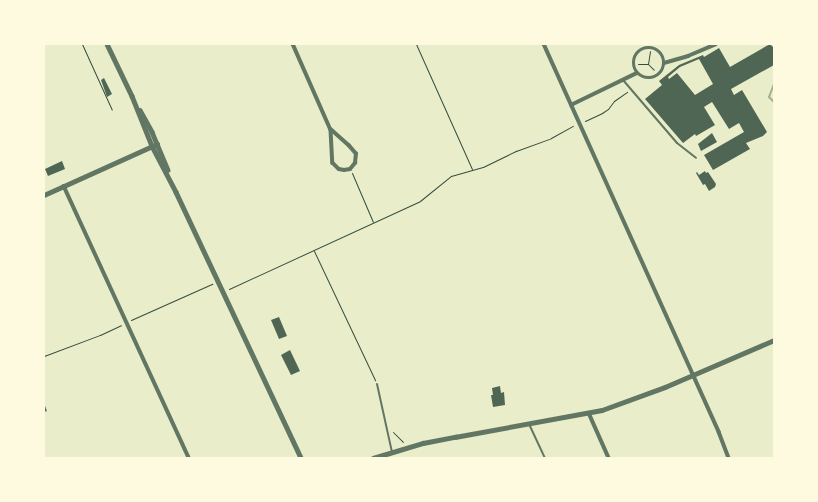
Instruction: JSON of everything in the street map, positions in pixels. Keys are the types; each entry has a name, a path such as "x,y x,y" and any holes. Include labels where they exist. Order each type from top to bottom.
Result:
{"street":[{"path":"107,44 157,144 176,192"},
{"path":"293,44 331,130 333,162 339,169 350,169 355,163 356,154 350,146 331,130"},
{"path":"544,44 720,432 729,458"},
{"path":"646,44 649,50"},
{"path":"664,63 688,56 716,44"},
{"path":"649,50 659,52 664,63 660,73 654,77 647,78 637,73 635,67 636,57 641,51 649,50"},
{"path":"571,105 637,73"},
{"path":"132,96 152,146 176,192 300,458"},
{"path":"44,195 157,144"},
{"path":"64,186 189,458"},
{"path":"373,458 390,452 455,437 589,413 632,400 774,340"},
{"path":"589,413 609,458"}],"lane":[{"path":"623,80 677,143 696,158"},
{"path":"377,384 387,429 391,458"},
{"path":"44,406 46,411"},
{"path":"529,424 545,458"}],"path":[{"path":"82,44 112,110"},
{"path":"416,44 472,170"},
{"path":"648,64 649,50"},
{"path":"638,64 648,64 654,70"},
{"path":"585,120 608,109 614,101 630,89"},
{"path":"228,289 314,251 420,201 451,176 472,170 551,138 573,126"},
{"path":"350,169 373,222"},
{"path":"314,251 377,384"},
{"path":"387,429 397,434 404,443"}],"building":[{"path":"770,44 774,48 774,65 731,89 734,95 742,90 767,132 763,136 746,143 750,149 713,170 704,155 744,132 739,123 729,129 712,102 704,107 715,125 696,136 695,134 683,143 645,99 662,85 659,81 679,65 703,55 704,57 719,48 730,67","holes":["699,59 713,84 695,95 677,73 669,79 668,77 680,67"]},
{"path":"104,78 112,94 107,97 101,80"},
{"path":"712,133 717,142 701,151 698,144"},
{"path":"62,161 65,169 48,176 45,169"},
{"path":"705,171 706,173 708,172 716,184 715,187 709,191 705,184 703,185 696,173 697,172 699,175"},
{"path":"279,317 287,336 279,339 271,320"},
{"path":"290,350 300,371 291,375 281,355"},
{"path":"500,386 501,393 504,392 505,405 493,407 491,395 493,395 492,388"}],"waterway":[{"path":"774,84 769,97 774,102"}]}
